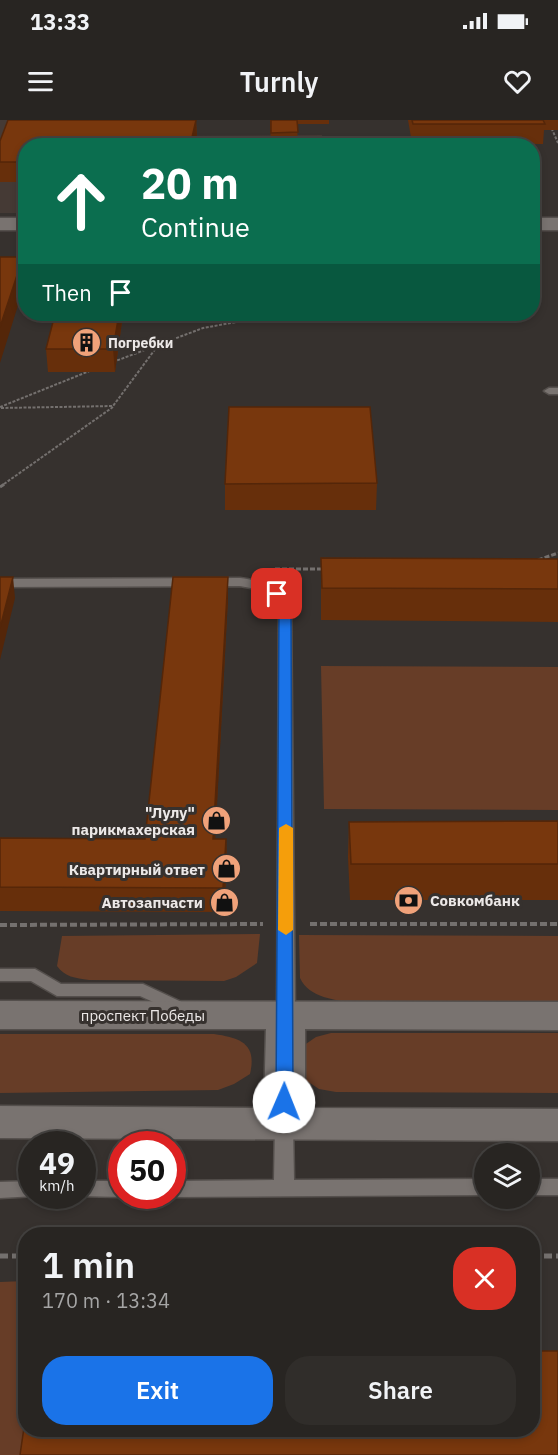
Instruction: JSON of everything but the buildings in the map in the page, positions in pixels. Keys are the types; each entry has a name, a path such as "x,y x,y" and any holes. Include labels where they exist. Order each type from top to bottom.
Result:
{"main road":[{"path":"0,224 18,224"},
{"path":"540,224 558,224"},
{"name":"проспект Победы","path":"0,1015 558,1016"},
{"path":"284,1123 286,1016"},
{"path":"0,1122 558,1125"}],"lane":[{"path":"0,583 240,582 262,585 277,594 285,607 286,1016"},
{"path":"0,975 35,975 57,990 143,990 195,1016"},
{"path":"284,1123 284,1188"},
{"path":"186,1189 474,1187"},
{"path":"540,1187 558,1187"},
{"path":"0,1190 18,1189"}],"path":[{"path":"548,120 558,142"},
{"path":"107,364 203,328 242,321"},
{"path":"0,487 113,406 160,343"},
{"path":"0,408 96,369"},
{"path":"0,408 113,406"},
{"path":"537,561 558,553"},
{"path":"270,569 328,569"},
{"path":"0,1256 18,1256"},
{"path":"540,1256 558,1256"}],"shaded area":[{"path":"0,120 151,120 149,136 322,135 322,138 18,138 18,213 0,213"},
{"path":"321,666 558,667 558,810 324,809"},
{"path":"260,934 257,963 236,977 224,981 89,980 67,975 57,966 62,936"},
{"path":"299,935 558,936 558,1003 355,1003 324,997 310,990 300,978"},
{"path":"331,1033 558,1033 558,1093 336,1092 319,1089 301,1077 300,1048 316,1037"},
{"path":"0,1034 214,1034 245,1044 249,1049 252,1064 250,1074 218,1090 0,1093"},
{"path":"18,1281 18,1437 25,1437 22,1455 0,1455 0,1282"}],"slow traffic":[{"path":"286,828 286,930"}],"place":[{"name":"Погребки","path":"87,343"},
{"name":"\"Лулу\" парикмахерская","path":"216,821"},
{"name":"Квартирный ответ","path":"226,869"},
{"name":"Совкомбанк","path":"409,900"},
{"name":"Автозапчасти","path":"224,902"}],"route":[{"path":"277,594 285,607 286,1016 284,1102"}]}
